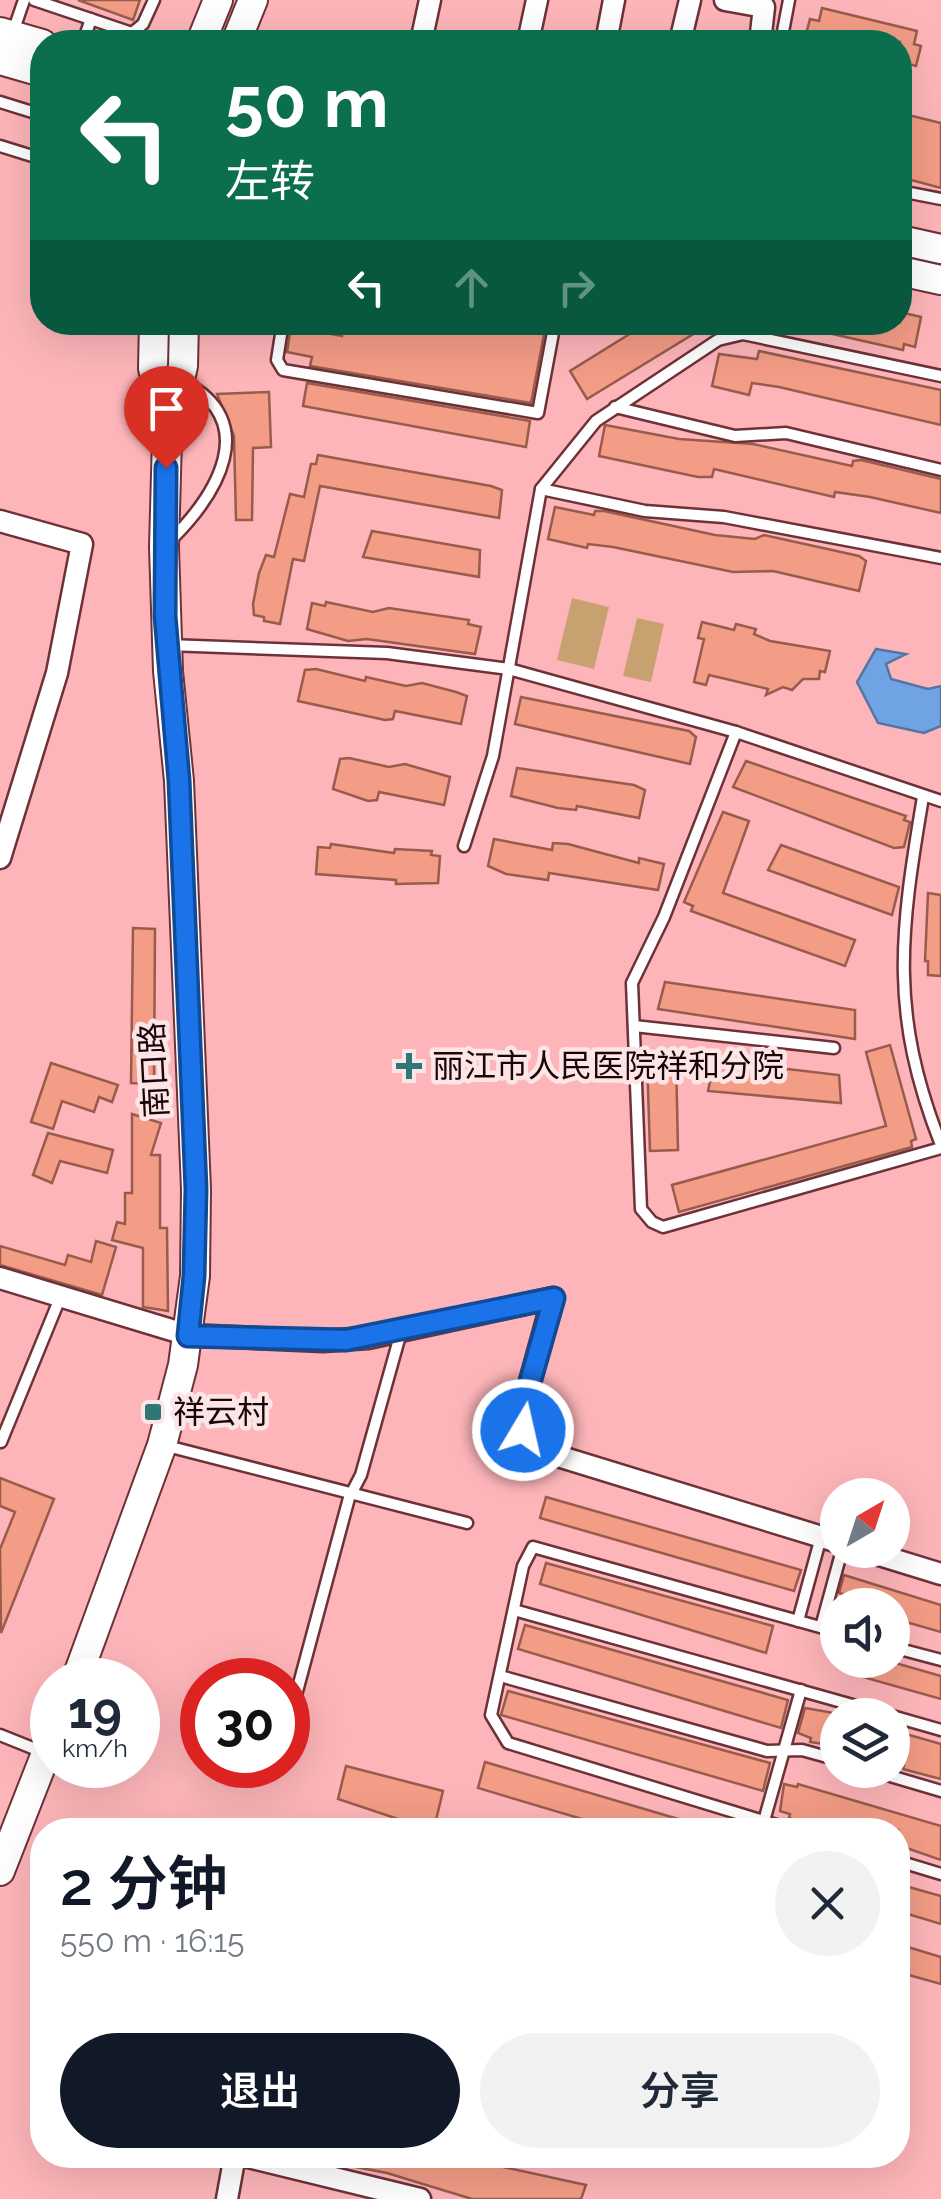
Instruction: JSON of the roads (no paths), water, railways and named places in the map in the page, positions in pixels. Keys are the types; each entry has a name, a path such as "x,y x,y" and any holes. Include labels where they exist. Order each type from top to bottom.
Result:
{"main road":[{"path":"207,30 218,0"},
{"path":"241,30 253,0"},
{"path":"4,42 30,43"},
{"path":"4,42 30,63"},
{"path":"912,243 941,249"},
{"path":"912,274 941,280"},
{"name":"南口路","path":"154,335 153,368 167,438"},
{"name":"南口路","path":"84,1658 162,1445 188,1336 194,1276 196,1189 179,780 167,644 164,547 167,438 180,380 183,335"},
{"path":"0,1871 33,1788"}],"street":[{"path":"424,30 430,0"},
{"path":"531,30 537,0"},
{"path":"608,30 614,0"},
{"path":"683,30 690,0"},
{"path":"724,0 764,7 761,30"},
{"path":"0,858 57,674 82,544 2,527"},
{"path":"0,1278 188,1336 334,1341 402,1331 554,1298 521,1414 523,1430 535,1449 820,1537"},
{"path":"910,1564 941,1574"},
{"path":"227,2199 235,2168"},
{"path":"292,2168 420,2199"}],"lane":[{"path":"4,42 24,0"},
{"path":"34,0 126,30"},
{"path":"135,30 144,24 154,0"},
{"path":"783,30 789,0"},
{"path":"87,30 90,19"},
{"path":"0,102 30,111"},
{"path":"0,146 30,156"},
{"path":"912,193 941,199"},
{"path":"281,335 277,360 283,370 538,413 553,335"},
{"path":"464,846 493,756 540,489 560,470 586,430 615,407 718,340 739,335"},
{"path":"748,335 941,376"},
{"path":"164,547 202,508 224,466 223,418 212,400 180,380"},
{"path":"615,407 735,436 786,433 941,470"},
{"path":"540,489 645,511 724,517 941,558"},
{"path":"167,644 388,653 509,669 736,732 941,801"},
{"path":"736,732 664,918 636,971 634,1026 641,1209 658,1226 941,1147 912,1057 902,980 903,913 923,797"},
{"path":"634,1026 834,1048"},
{"path":"2,1442 60,1298"},
{"path":"306,1658 402,1331"},
{"path":"162,1445 468,1523"},
{"path":"754,1818 514,1747 498,1733 492,1715 524,1566 533,1547 820,1627"},
{"path":"798,1621 820,1564"},
{"path":"514,1610 828,1698"},
{"path":"910,1652 941,1660"},
{"path":"500,1676 767,1751 802,1750 820,1755"},
{"path":"765,1818 801,1690"},
{"path":"910,1721 941,1730"},
{"path":"0,1735 30,1742"},
{"path":"910,1782 941,1791"},
{"path":"910,1865 941,1874"}],"water":[{"path":"876,649 906,654 886,664 891,679 928,689 941,686 941,726 924,733 878,723 857,682"}],"place":[{"name":"丽江市人民医院祥和分院","path":"409,1066"},
{"name":"祥云村","path":"153,1412"}]}
